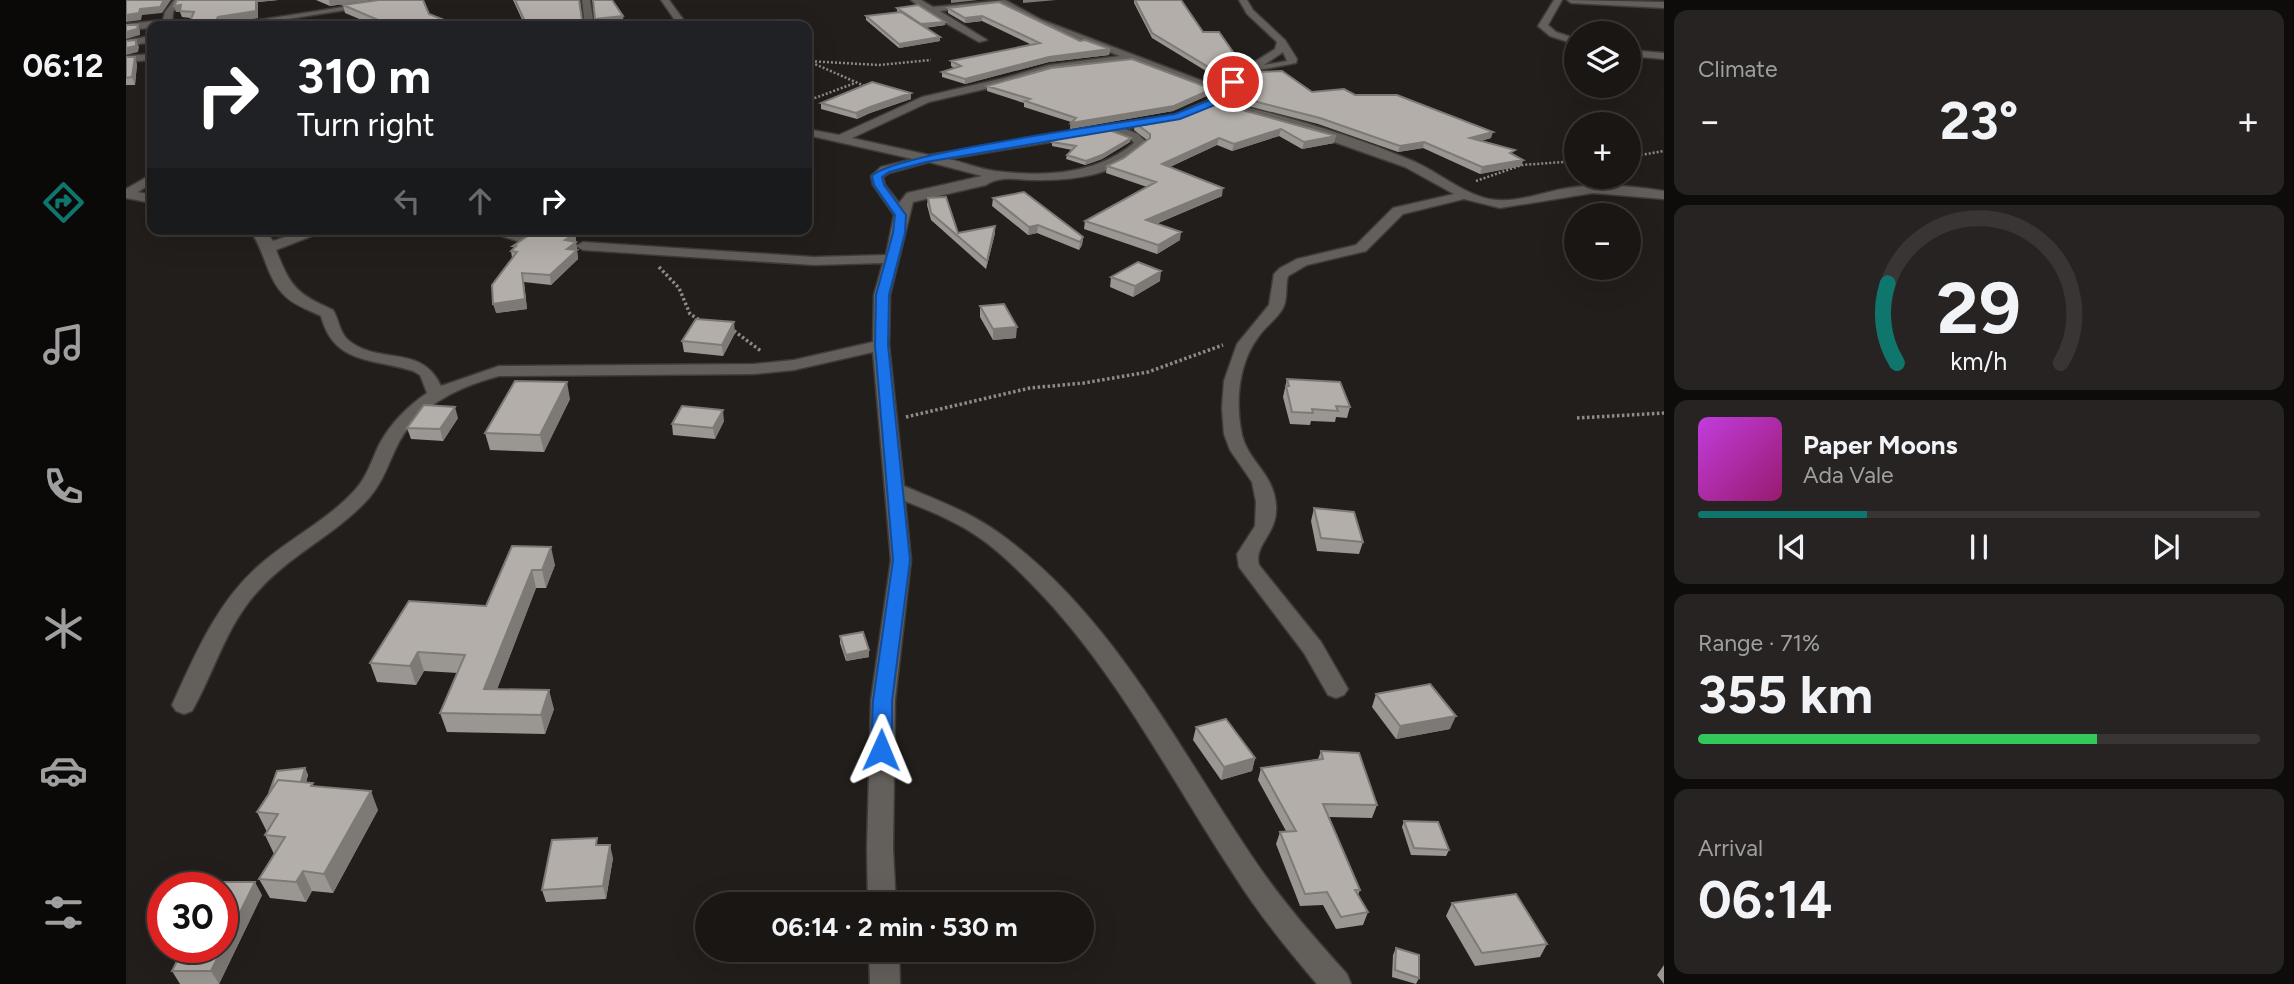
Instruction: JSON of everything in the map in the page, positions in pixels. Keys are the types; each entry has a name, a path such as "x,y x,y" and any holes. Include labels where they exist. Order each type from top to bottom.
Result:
{"street":[{"path":"169,21 169,12 178,0"},
{"path":"261,21 406,0"},
{"path":"586,0 589,21"},
{"path":"665,0 680,21"},
{"path":"915,0 982,40"},
{"path":"929,10 1000,0 1039,22 1132,58 1217,97 1399,160 1464,195 1488,202 1508,204 1586,190 1664,195"},
{"path":"901,215 879,185 877,176 885,170 925,159 1177,117 1217,97 1280,50 1282,42 1254,16 1243,0"},
{"path":"1558,0 1543,26 1553,34 1564,38"},
{"path":"1571,0 1664,5"},
{"path":"126,27 147,26"},
{"path":"126,43 147,40"},
{"path":"1641,54 1664,56"},
{"path":"126,59 147,57"},
{"path":"841,139 926,99 1007,81 1049,68 1132,58"},
{"path":"812,133 968,167 992,175 1079,176 1094,172 1141,143 1128,133 1106,128"},
{"path":"882,892 883,701 901,560 881,345 883,295 901,215 907,200 912,196 982,182 992,175"},
{"path":"127,194 147,181"},
{"path":"127,194 147,198"},
{"path":"1336,689 1313,648 1249,567 1245,558 1246,552 1266,524 1264,488 1236,445 1230,407 1231,382 1244,345 1276,309 1279,300 1278,278 1288,269 1364,247 1389,217 1398,211 1464,195"},
{"path":"259,235 288,291 328,313 335,335 344,344 360,353 419,367 427,373 436,394"},
{"path":"267,248 305,235"},
{"path":"509,235 523,239"},
{"path":"583,246 711,252 814,261 890,259"},
{"path":"184,705 227,616 246,589 265,571 356,501 373,481 393,437 413,412 436,394 459,383 499,371 692,371 794,365 881,345"},
{"path":"896,490 940,508 983,531 1022,563 1063,603 1097,643 1147,713 1244,868 1279,917 1336,984"},
{"path":"885,962 886,984"}],"path":[{"path":"812,61 879,65 930,60"},
{"path":"812,63 868,87"},
{"path":"812,99 857,83"},
{"path":"1641,155 1664,151"},
{"path":"1446,183 1488,179 1522,165 1564,162"},
{"path":"637,250 671,277 690,314 710,324"},
{"path":"726,327 738,330 752,346 794,365"},
{"path":"889,421 1030,387 1084,383 1148,372 1191,358 1253,332"},
{"path":"1577,418 1664,413"}],"building":[{"path":"126,0 164,0 160,7 140,9 139,13 126,15"},
{"path":"177,0 256,0 256,11 218,17 218,21 190,21 194,12 180,11 181,5 174,6"},
{"path":"379,0 423,0 429,14 446,21 380,21 343,5"},
{"path":"515,0 579,0 582,20 525,21"},
{"path":"593,0 612,0 623,16 595,19"},
{"path":"1135,0 1181,0 1203,32 1219,32 1240,62 1225,77 1152,33"},
{"path":"999,2 1080,41 1085,40 1110,49 1049,57 965,79 942,72 961,66 951,61 1040,43 982,16 965,18 948,8"},
{"path":"918,5 945,22 921,24 897,8"},
{"path":"901,12 940,37 899,44 866,16"},
{"path":"126,25 138,25 137,29 126,32"},
{"path":"136,40 136,46 126,48 126,41"},
{"path":"126,57 135,57 132,77 126,78"},
{"path":"1132,59 1212,89 1174,106 1071,123 1076,118 1025,101 1030,99 987,86 1051,68"},
{"path":"1254,70 1282,71 1312,92 1344,89 1355,95 1397,95 1493,132 1470,138 1515,150 1510,153 1523,160 1482,167 1424,142 1400,146 1320,118 1226,94"},
{"path":"872,82 911,93 856,113 821,103"},
{"path":"1213,102 1336,136 1304,142 1281,129 1234,144 1219,138 1162,164 1223,188 1146,220 1181,232 1158,245 1085,221 1156,182 1107,166 1124,158 1150,138 1150,134 1135,123 1182,115"},
{"path":"1109,130 1131,138 1086,161 1067,155 1076,146 1052,142 1055,139"},
{"path":"1024,192 1083,237 1080,242 1038,225 1029,227 993,198"},
{"path":"946,197 958,233 995,226 987,261 931,213 928,198"},
{"path":"529,235 572,235 565,240 576,242 567,249 577,250 550,275 522,273 525,299 493,304 492,285 517,252 511,251 516,246 513,246"},
{"path":"1138,262 1161,271 1135,286 1111,277"},
{"path":"1004,304 1017,327 993,329 980,306"},
{"path":"696,319 734,322 722,345 682,341"},
{"path":"1287,379 1340,382 1350,407 1336,406 1338,411 1312,409 1313,413 1292,412"},
{"path":"515,381 567,382 540,435 485,433"},
{"path":"424,405 455,407 440,429 407,428"},
{"path":"682,406 723,410 713,428 672,424"},
{"path":"1314,508 1354,512 1363,542 1321,538"},
{"path":"512,546 551,547 542,570 532,570 484,689 549,690 541,715 440,713 465,655 418,652 410,666 370,663 409,601 486,606"},
{"path":"863,632 869,650 846,655 840,636"},
{"path":"1430,684 1456,716 1400,726 1376,694"},
{"path":"1226,719 1255,758 1224,767 1196,727"},
{"path":"1321,751 1359,753 1377,805 1323,804 1360,890 1355,890 1368,912 1341,917 1327,892 1305,894 1280,832 1296,831 1261,768 1323,759"},
{"path":"305,768 301,782 278,780 269,793 277,771"},
{"path":"278,780 371,791 324,874 303,871 296,882 259,879 285,837 265,835 278,814 257,812"},
{"path":"1404,821 1438,822 1449,850 1414,848"},
{"path":"597,838 596,845 610,845 603,886 542,890 552,840"},
{"path":"238,882 255,882 238,916"},
{"path":"1516,894 1547,944 1482,953 1452,903"},
{"path":"1396,948 1419,955 1419,978 1395,970"},
{"path":"176,963 215,963 211,971 172,971"}],"route":[{"path":"881,750 883,701 901,560 881,345 883,295 901,215 879,185 877,176 885,170 925,159 1177,117 1212,103 1233,82"}]}
